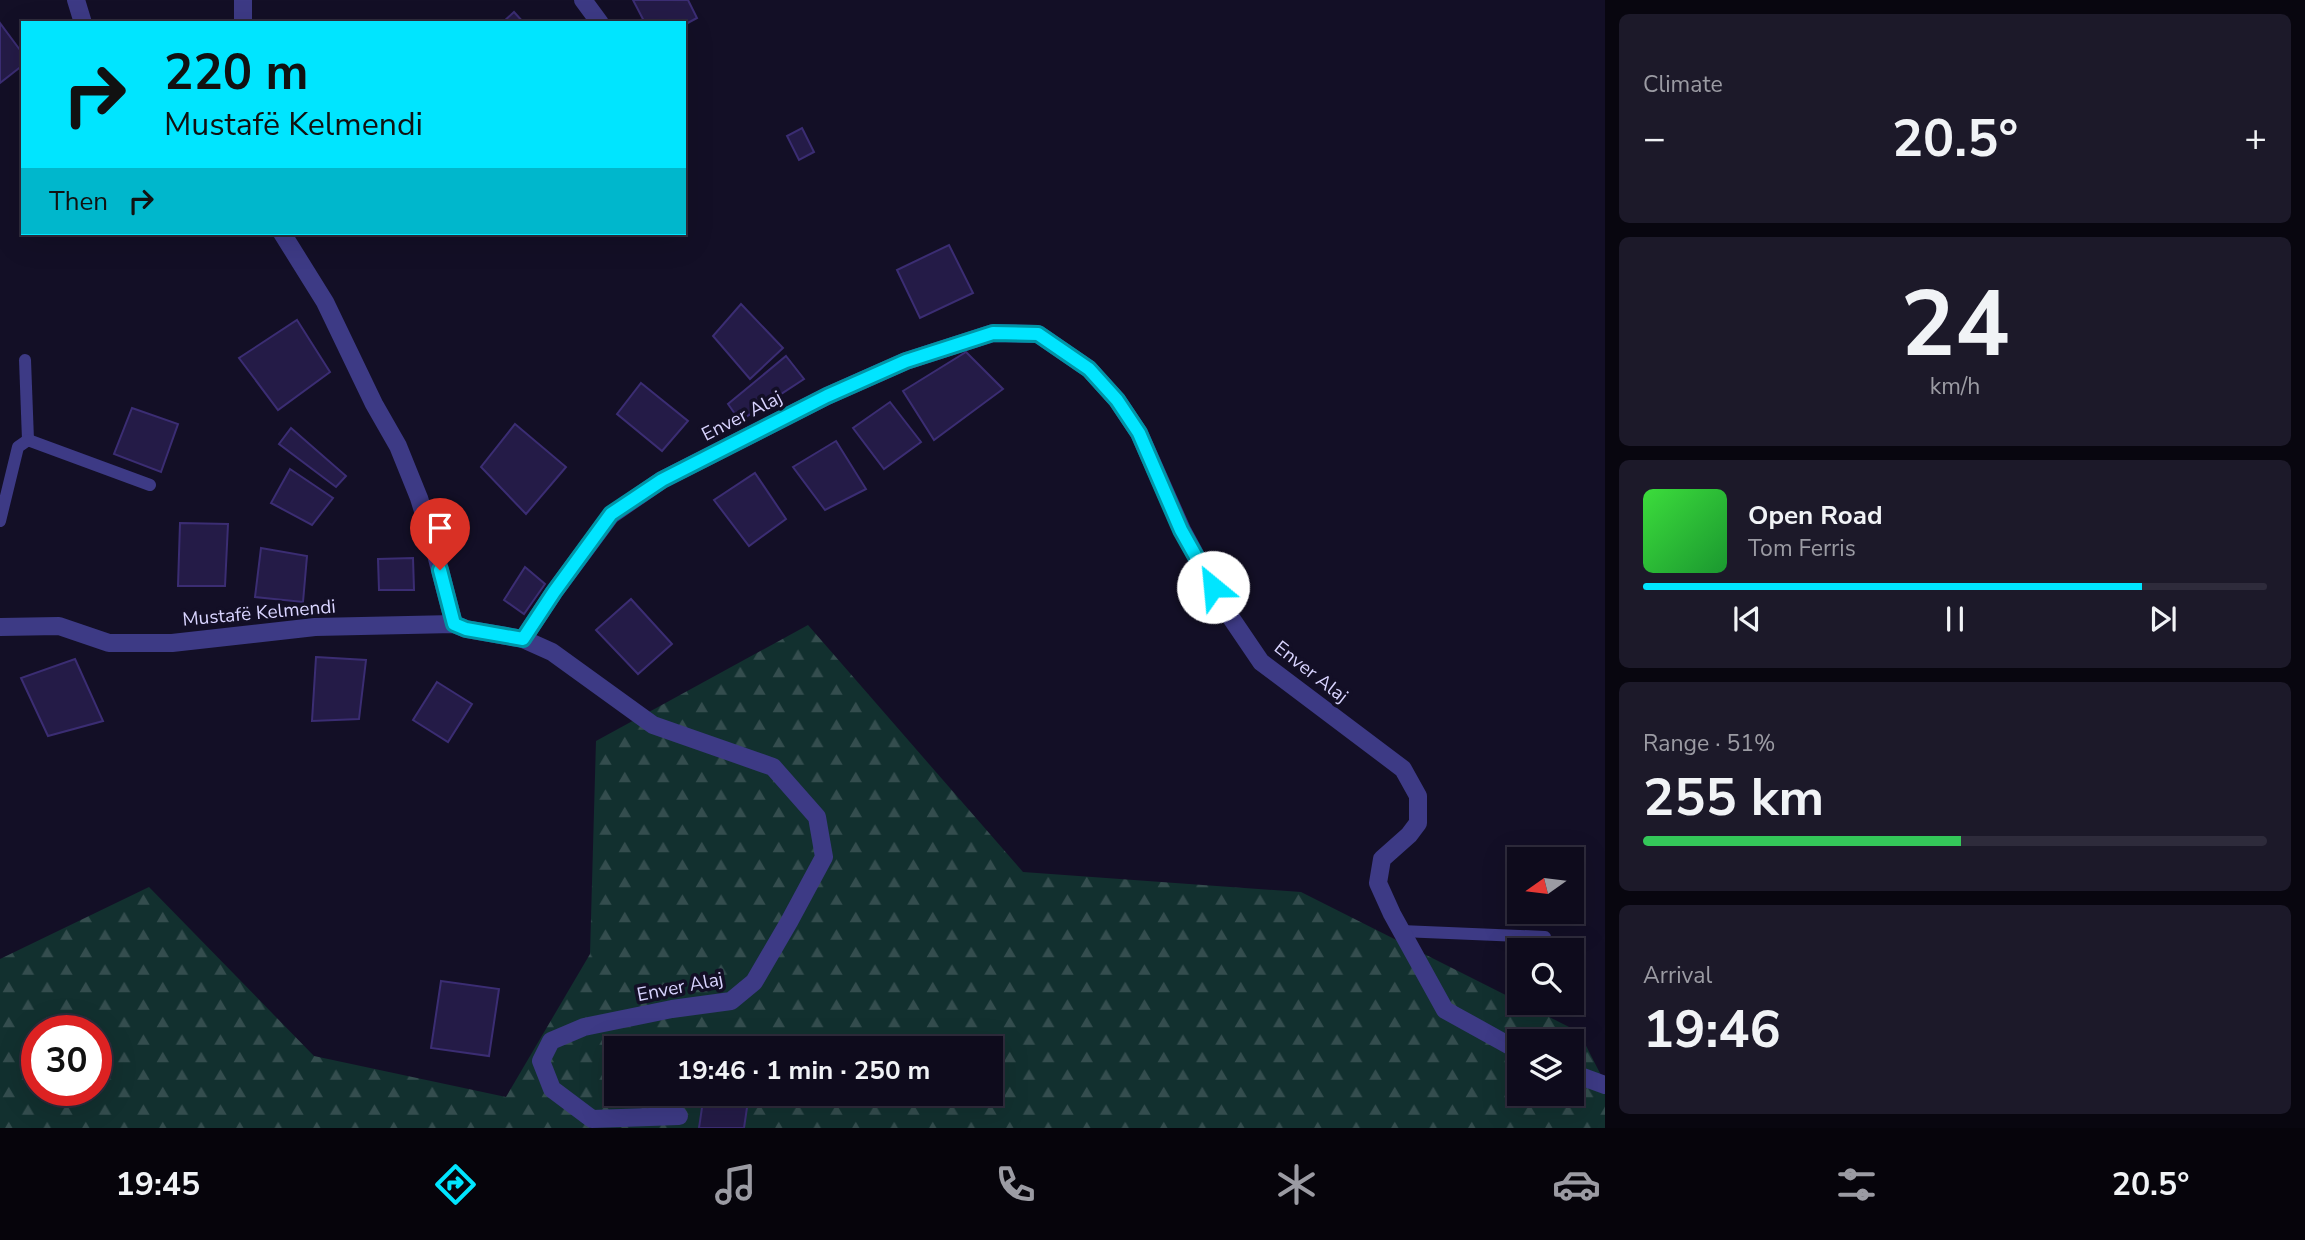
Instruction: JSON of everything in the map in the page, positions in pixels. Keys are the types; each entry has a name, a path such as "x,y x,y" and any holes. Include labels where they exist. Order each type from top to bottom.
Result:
{"street":[{"path":"76,0 82,21"},
{"path":"243,0 243,21"},
{"path":"583,0 599,21"},
{"path":"283,235 325,303 373,404 398,446 419,498 454,624"},
{"name":"Enver Alaj","path":"678,1116 592,1119 552,1089 541,1061 551,1041 584,1027 672,1009 731,1001 754,982 824,857 817,817 773,767 653,724 552,653 523,639 611,514 662,480 827,396 906,361 993,333 1038,334 1089,369 1125,411 1139,433 1187,541 1223,606 1261,662 1403,769 1418,796 1418,823 1409,835 1382,859 1378,883 1445,1010 1507,1044"},
{"name":"Mustafë Kelmendi","path":"0,627 59,626 109,643 172,643 316,627 454,624 466,629 523,639"},
{"path":"1584,1077 1605,1085"}],"lane":[{"path":"25,360 28,440"},
{"path":"28,440 150,485"},
{"path":"0,521 18,447 28,440"},
{"path":"1402,931 1545,937"}],"green space":[{"path":"808,625 1023,872 1301,892 1507,996 1507,1015 1545,1015 1573,1029 1507,1029 1507,1106 1584,1106 1584,1042 1605,1083 1605,1128 0,1128 0,959 149,887 314,1056 506,1097 590,954 596,741"}],"building":[{"path":"633,0 688,0 697,18 686,24 686,21 644,21"},
{"path":"514,12 522,21 504,21"},
{"path":"0,23 21,51 21,67 0,83"},
{"path":"802,128 814,152 799,160 787,136"},
{"path":"949,245 973,293 920,318 897,270"},
{"path":"741,304 783,348 750,379 713,336"},
{"path":"297,320 330,372 278,410 239,358"},
{"path":"966,352 1003,389 934,440 903,391"},
{"path":"786,356 804,379 740,421 728,404"},
{"path":"641,383 688,421 662,451 617,414"},
{"path":"890,402 921,442 884,469 853,428"},
{"path":"132,408 178,424 161,472 114,454"},
{"path":"515,424 566,467 526,514 481,467"},
{"path":"291,428 346,476 336,487 279,444"},
{"path":"836,441 866,489 825,510 793,467"},
{"path":"290,469 333,498 312,525 271,503"},
{"path":"755,473 786,519 749,546 714,500"},
{"path":"180,523 228,524 225,586 178,586"},
{"path":"261,548 307,556 303,602 255,597"},
{"path":"413,558 414,590 379,590 378,559"},
{"path":"525,567 545,584 524,614 504,600"},
{"path":"631,599 672,644 638,674 596,630"},
{"path":"316,657 366,660 359,719 312,721"},
{"path":"75,659 103,721 48,736 21,678"},
{"path":"437,682 472,704 448,742 413,720"},
{"path":"441,981 499,989 489,1056 431,1048"},
{"path":"702,1106 747,1106 744,1128 699,1128"}],"route":[{"path":"440,570 454,624 466,629 523,639 611,514 662,480 827,396 906,361 993,333 1038,334 1089,369 1117,400 1139,433 1181,530 1213,587"}]}
